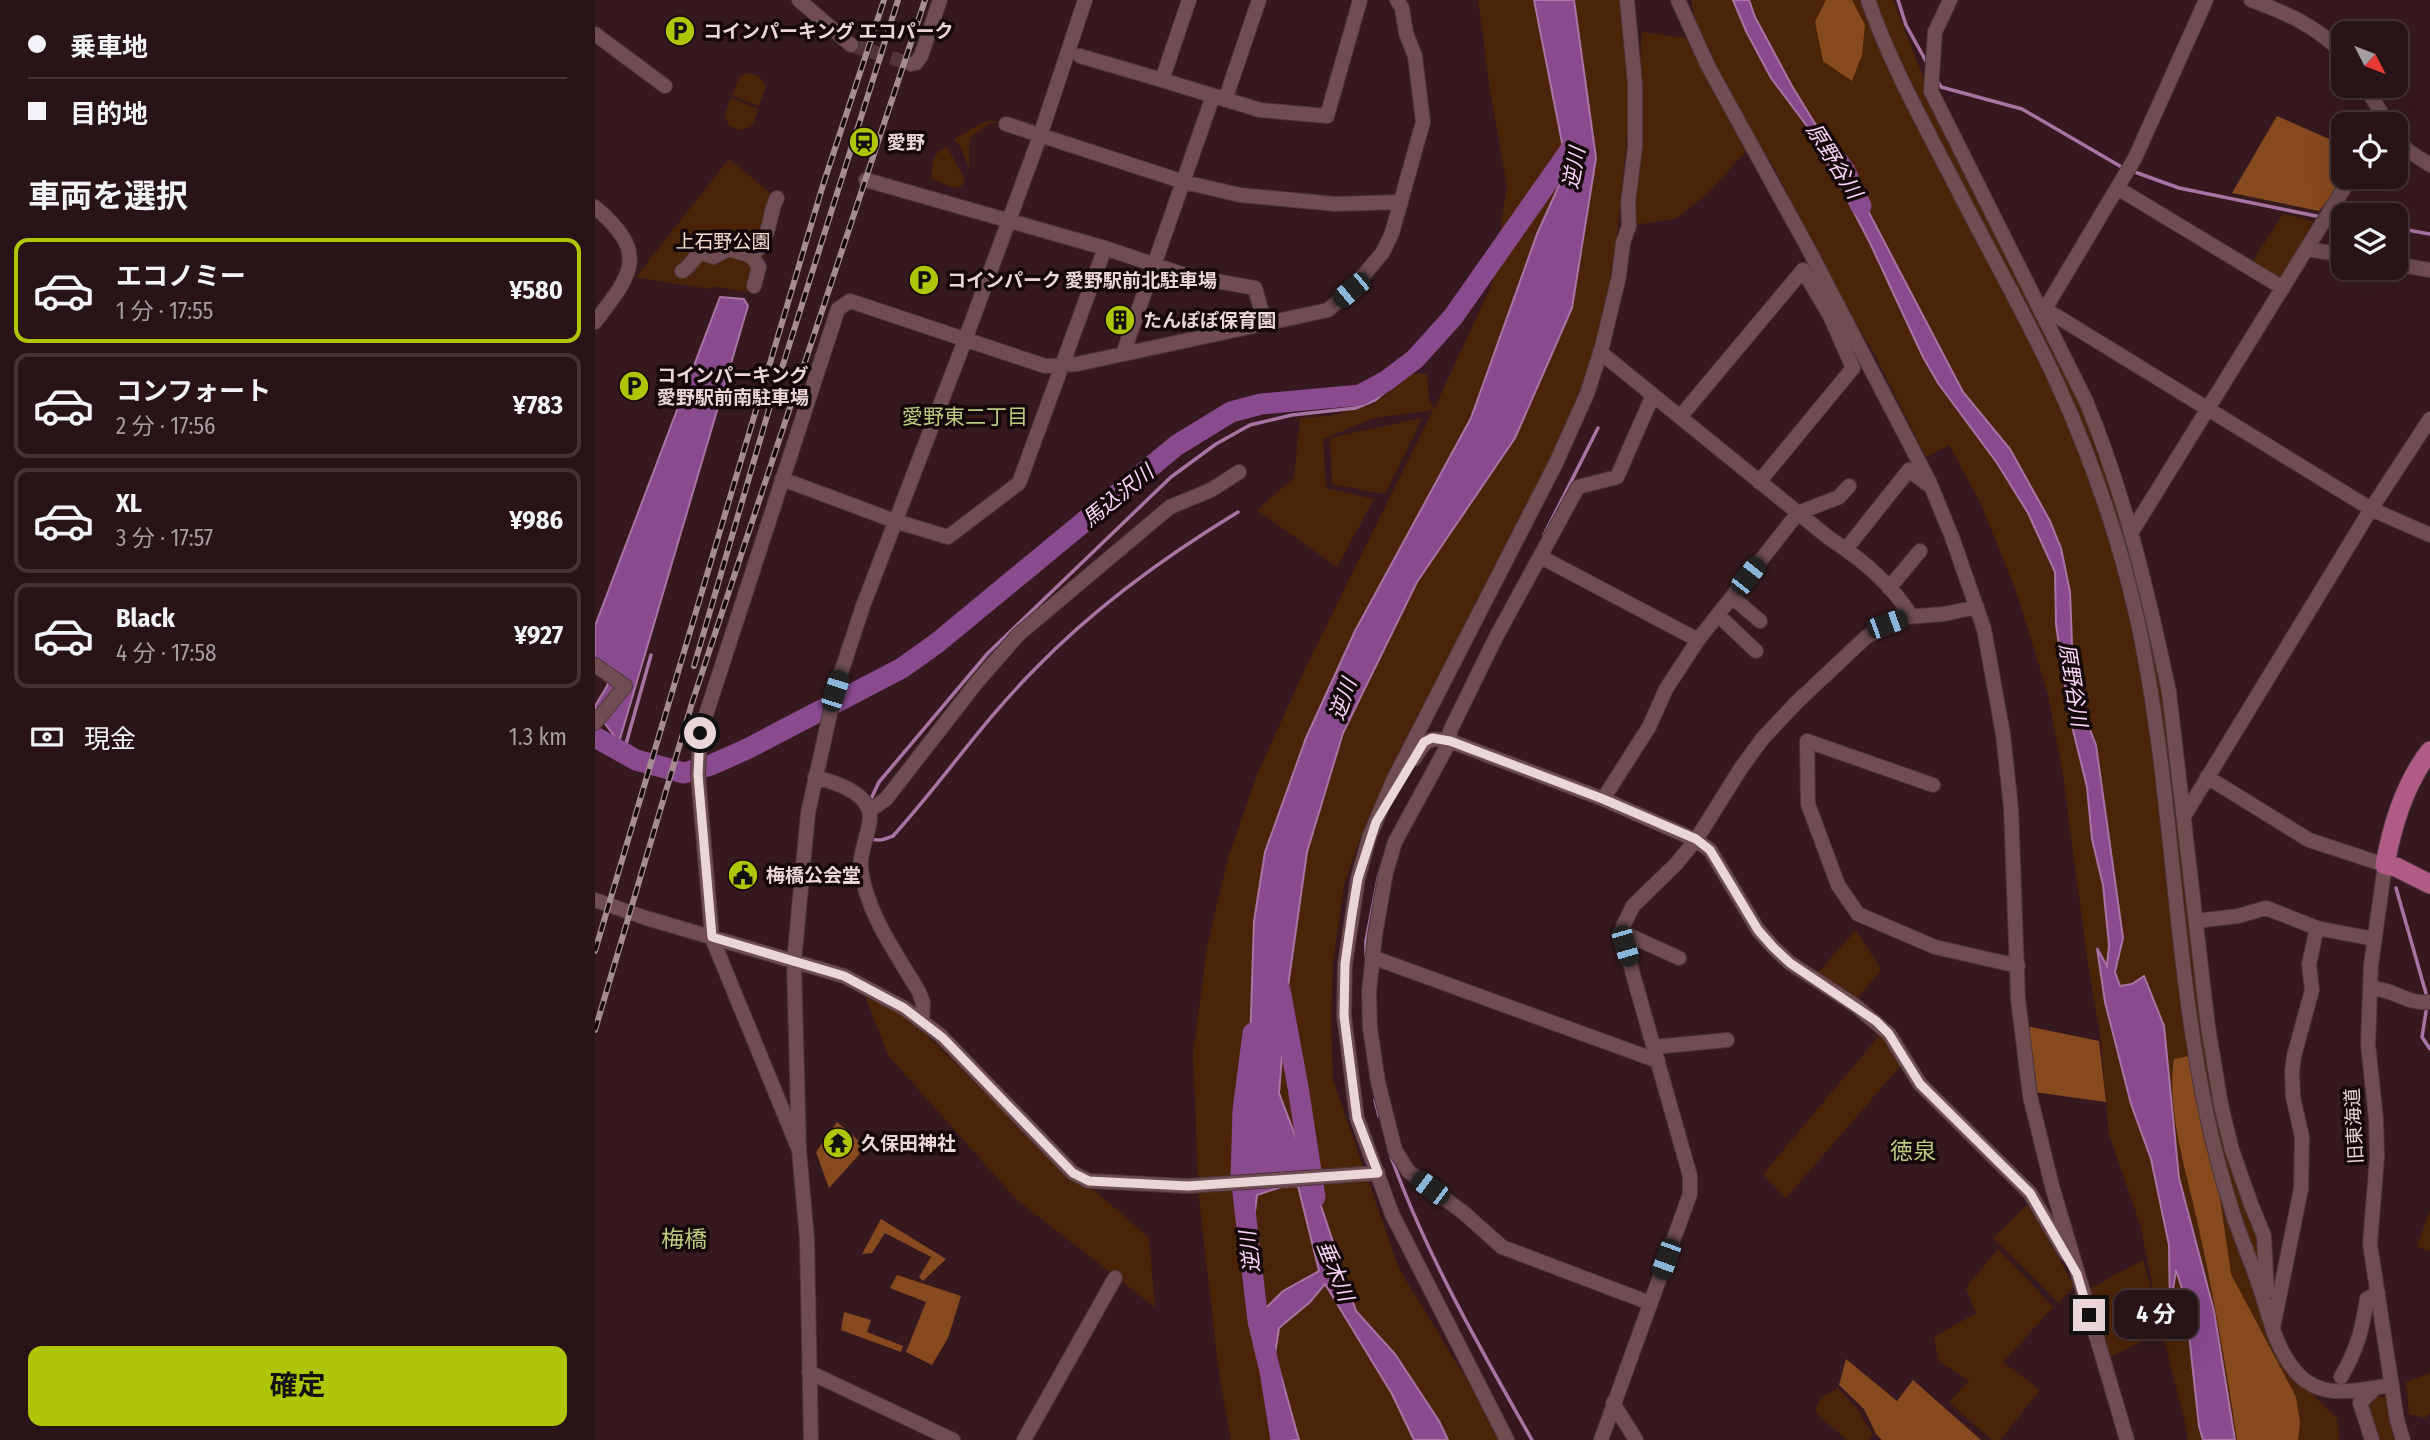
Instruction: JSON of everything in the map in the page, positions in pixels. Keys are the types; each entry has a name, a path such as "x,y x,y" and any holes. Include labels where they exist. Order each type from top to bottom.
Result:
{"main road":[{"path":"2430,751 2414,777 2391,831 2385,865 2396,867 2430,884"}],"street":[{"path":"800,0 851,45"},
{"path":"911,64 916,63 921,56 940,0"},
{"path":"811,1440 807,1239 799,1150 794,961 808,813 835,691 863,606 965,340 1085,0"},
{"path":"1161,80 1189,0"},
{"path":"1123,354 1184,182 1259,0"},
{"path":"1080,56 1260,110 1327,116 1360,0"},
{"path":"799,1150 712,937 698,775 700,733 838,309 850,301 1045,366 1077,364 1328,310 1351,290 1383,252 1392,233 1423,122 1415,57 1406,33 1402,8 1397,0"},
{"path":"1507,1440 1392,1214 1375,1173 1357,1118 1344,1016 1345,964 1358,878 1393,781 1556,463 1587,394 1600,352 1629,226 1628,203 1635,148 1635,84 1627,0"},
{"path":"1678,0 1708,66 1815,262 1931,487 1952,537 1983,629 2003,734 2011,808 2023,1048 2030,1096 2052,1186 2127,1440"},
{"path":"1868,0 1903,84 2056,380 2100,487 2120,551 2136,614 2151,694 2194,1039 2207,1116 2234,1217 2273,1329 2290,1365 2315,1388 2341,1392 2392,1385"},
{"path":"1951,0 1935,32 1931,91 2044,311 2086,401 2107,451 2131,533 2169,692 2208,1027 2221,1105 2232,1150 2265,1236 2267,1311"},
{"path":"2044,311 2136,158 2206,0"},
{"path":"2251,0 2291,7 2331,42"},
{"path":"595,34 665,86"},
{"path":"1006,124 1184,182 1240,195 1335,204 1401,202"},
{"path":"2408,151 2430,165"},
{"path":"866,180 1105,248 1188,276 1255,288 1265,323"},
{"path":"2119,188 2283,288"},
{"path":"2131,533 2344,189"},
{"path":"682,271 694,257 702,253 713,257 729,249 751,255 762,245 770,212 777,198"},
{"path":"595,206 624,236 629,248 630,264 627,279 595,322"},
{"path":"782,479 895,521 948,537 1019,483 1105,248"},
{"path":"2307,249 2331,253"},
{"path":"751,255 759,267 754,286"},
{"path":"2408,266 2430,270"},
{"path":"1680,417 1803,270 1830,316 1853,368 1759,482"},
{"path":"2044,311 2371,509 2430,535"},
{"path":"1600,352 1846,549 1900,598 1911,616"},
{"path":"1650,1303 1502,1247 1464,1213 1408,1171 1395,1150 1378,1082 1370,1028 1370,992 1372,957 1386,872 1395,842 1450,741 1450,731 1490,649 1579,487 1617,477 1653,395"},
{"path":"2184,816 2371,509 2430,419"},
{"path":"1846,549 1909,470 1931,487"},
{"path":"869,811 886,799 962,700 1018,635 1170,507 1211,490 1239,472"},
{"path":"1603,799 1649,727 1666,689 1698,640 1798,513 1839,497 1849,486"},
{"path":"1889,588 1920,551"},
{"path":"1541,557 1698,640"},
{"path":"1732,597 1760,621"},
{"path":"1601,1440 1690,1194 1690,1175 1625,946 1623,926 1633,906 1676,864 1696,839 1763,738 1865,638 1887,624 1911,616 1944,614 1976,607"},
{"path":"1718,615 1756,652"},
{"path":"595,665 625,686 595,723"},
{"path":"1376,822 1424,742 1432,738 1450,741 1603,799 1696,839 1710,850 1758,930 1773,947 1790,963 1876,1021 1889,1034 1920,1084 2030,1193 2077,1274"},
{"path":"1933,785 1807,741 1808,804 1838,885 1858,914 1935,947 2018,967"},
{"path":"815,777 840,785 862,801 869,811 860,868 877,920 919,992 923,1003 922,1021"},
{"path":"2207,777 2309,840 2385,865"},
{"name":"旧東海道","path":"2385,865 2370,988 2368,1044 2377,1157 2370,1244 2403,1440"},
{"path":"595,900 646,918 844,976 904,1008 940,1035 1073,1173 1089,1181 1188,1186 1375,1173"},
{"path":"2196,921 2238,916 2266,908 2317,928 2374,939"},
{"path":"2273,1329 2301,1189 2302,1137 2293,1097 2292,1071 2312,990 2309,964 2317,928"},
{"path":"1624,933 1679,958"},
{"path":"1372,957 1656,1054 1727,1040"},
{"path":"2370,988 2380,988 2411,1002 2427,1002"},
{"path":"1024,1440 1115,1278"},
{"path":"2341,1377 2361,1337 2367,1299 2378,1293"},
{"path":"809,1372 953,1440"},
{"path":"2372,1440 2360,1403 2375,1388"},
{"path":"1613,1403 1636,1440"}],"green space":[{"path":"1478,0 1625,0 1629,116 1615,254 1598,344 1587,382 1562,437 1361,835 1344,885 1333,962 1331,1020 1333,1080 1399,1269 1504,1440 1231,1440 1219,1373 1199,1199 1193,1055 1207,947 1228,858 1257,775 1304,671 1433,410 1374,418 1323,439 1326,488 1374,499 1337,567 1257,510 1294,478 1300,418 1330,416 1373,404 1412,374 1427,374 1429,398 1434,409 1493,282 1507,186"},
{"path":"1691,0 1893,0 1934,104 2099,431 2166,692 2209,1049 2264,1236 2267,1295 2288,1371 2337,1418 2339,1440 2187,1440 2187,1430 2162,1331 2102,1361 2082,1293 2143,1260 2158,1314 2141,1227 2109,1134 2100,1033 2063,775 2048,694 2016,591 1980,502 1949,445 1926,457 1877,359 1833,284 1776,171 1737,105 1697,26"},
{"path":"1642,32 1686,38 1746,151 1708,193 1677,218 1629,226"},
{"path":"747,73 759,76 766,85 759,106 732,96 739,77"},
{"path":"731,98 758,109 749,128 737,130 728,124 725,115"},
{"path":"984,122 998,122 989,124 971,137 969,168 954,139"},
{"path":"947,147 965,179 960,188 931,178 936,155"},
{"name":"上石野公園","path":"729,159 780,201 754,293 636,277"},
{"path":"2283,214 2316,222 2281,280 2251,264"},
{"path":"1422,418 1385,494 1332,484 1330,438"},
{"path":"1856,930 1881,970 1856,1000 1816,975"},
{"path":"861,985 919,1028 1000,1108 1149,1238 1155,1307 1017,1200 888,1055"},
{"path":"1879,1036 1889,1044 1902,1064 1786,1198 1763,1174"},
{"path":"2029,1203 2074,1286 2059,1303 1993,1238"},
{"path":"2430,1210 2430,1251 2417,1247"},
{"path":"1998,1249 2053,1307 2003,1362 2040,1390 2000,1440 1992,1440 1949,1402 1969,1381 1939,1361 1934,1337 1976,1313 1966,1288"},
{"path":"2430,1373 2430,1413 2425,1418 2409,1414 2406,1382"},
{"path":"1838,1388 1858,1410 1873,1435 1869,1440 1847,1440 1815,1412 1821,1398"},
{"path":"2379,1396 2386,1397 2388,1402 2395,1440 2376,1440 2367,1408 2372,1400"}],"shaded area":[{"path":"1826,0 1852,0 1865,25 1862,55 1852,81 1823,61 1815,22"},
{"path":"2277,116 2331,140 2331,189 2337,189 2319,211 2232,193"},
{"path":"2026,1026 2099,1041 2106,1102 2034,1092"},
{"path":"2189,1056 2198,1105 2215,1164 2231,1274 2296,1397 2300,1423 2298,1440 2237,1440 2215,1308 2175,1123 2172,1080 2174,1059"},
{"path":"837,1122 866,1147 829,1188 816,1152"},
{"path":"881,1219 946,1259 923,1281 919,1277 931,1257 885,1233 872,1253 862,1254"},
{"path":"897,1275 961,1296 948,1338 932,1365 906,1352 926,1302 890,1288"},
{"path":"844,1312 871,1320 867,1332 903,1346 901,1352 841,1330"},
{"path":"1846,1359 1897,1401 1913,1380 1981,1440 1882,1440 1876,1434 1864,1409 1839,1385"}],"water":[{"path":"1534,0 1574,0 1596,158 1572,308 1515,438 1417,582 1343,733 1307,852 1287,993 1279,1093 1314,1185 1356,1311 1395,1354 1439,1421 1448,1440 1414,1440 1392,1394 1325,1284 1310,1302 1279,1328 1275,1354 1299,1440 1280,1440 1245,1203 1254,921 1265,852 1306,738 1355,631 1471,418 1537,234 1567,168","holes":["1298,1186 1319,1271 1283,1291 1264,1310 1254,1220 1257,1195 1281,1187"]},
{"path":"1733,0 1749,0 1755,17 1792,86 1866,207 1963,392 2010,449 2050,521 2061,548 2070,592 2072,644 2081,707 2096,745 2123,938 2115,972 2120,986 2132,984 2144,976 2164,1026 2179,1178 2214,1311 2235,1440 2203,1440 2199,1426 2185,1298 2176,1270 2170,1309 2169,1245 2151,1159 2131,1104 2105,1002 2097,948 2107,966 2109,945 2103,885 2092,839 2087,787 2071,722 2062,668 2056,624 2055,572 2028,513 1997,463 1938,383 1923,357 1870,243 1813,134 1771,78"},
{"path":"720,297 744,299 748,306 619,742 599,716 595,706 607,686 612,668 595,659 595,626"}],"waterway":[{"path":"1898,0 1906,25 1927,63"},
{"path":"1936,78 1941,87 2022,109 2125,169"},
{"name":"馬込沢川","path":"595,737 636,760 684,773 711,765 749,748 902,668 937,643 1177,445 1231,412 1261,404 1360,395 1386,381 1415,359 1453,317 1580,136"},
{"name":"原野谷川","path":"1822,141 1845,171 1861,206"},
{"path":"2132,171 2179,188 2321,217"},
{"path":"2408,230 2430,234"},
{"path":"869,803 879,782 988,653 1171,477 1216,444 1250,425 1292,415 1356,408 1375,400 1404,375 1436,335"},
{"path":"1544,535 1598,428"},
{"path":"869,837 878,840 893,836 980,730 1058,646 1106,604 1157,565 1238,512"},
{"path":"636,760 624,751 651,655"},
{"path":"1366,957 1366,941 1379,874"},
{"path":"2396,888 2427,997"},
{"name":"垂木川","path":"1280,990 1315,1197"},
{"path":"2427,1005 2422,1037 2430,1049"},
{"name":"逆川","path":"1253,1033 1243,1110 1241,1176 1258,1321 1270,1371 1281,1440"},
{"path":"1375,1100 1379,1116"},
{"path":"1389,1151 1436,1262 1532,1440"}],"tunnel":[{"path":"851,45 911,64"}],"railway":[{"path":"595,951 823,185 884,0"},
{"path":"694,666 770,406 898,0"},
{"path":"595,1030 692,703 925,0"}],"place":[{"name":"コインパーキング エコパーク","path":"680,31"},
{"name":"愛野","path":"864,142"},
{"name":"コインパーク 愛野駅前北駐車場","path":"924,280"},
{"name":"たんぽぽ保育園","path":"1120,320"},
{"name":"コインパーキング 愛野駅前南駐車場","path":"634,386"},
{"name":"梅橋公会堂","path":"743,875"},
{"name":"久保田神社","path":"838,1143"}],"district":[{"name":"愛野東二丁目","path":"965,417"},
{"name":"徳泉","path":"1913,1151"},
{"name":"梅橋","path":"684,1239"}],"route":[{"path":"700,733 698,775 712,937 844,976 904,1008 943,1038 1073,1173 1089,1181 1188,1186 1378,1173 1357,1118 1344,1016 1345,964 1358,878 1370,835 1424,742 1432,738 1450,741 1603,799 1696,839 1710,850 1758,930 1773,947 1790,963 1856,1006 1889,1034 1920,1084 2030,1193 2077,1274 2089,1315"}]}
